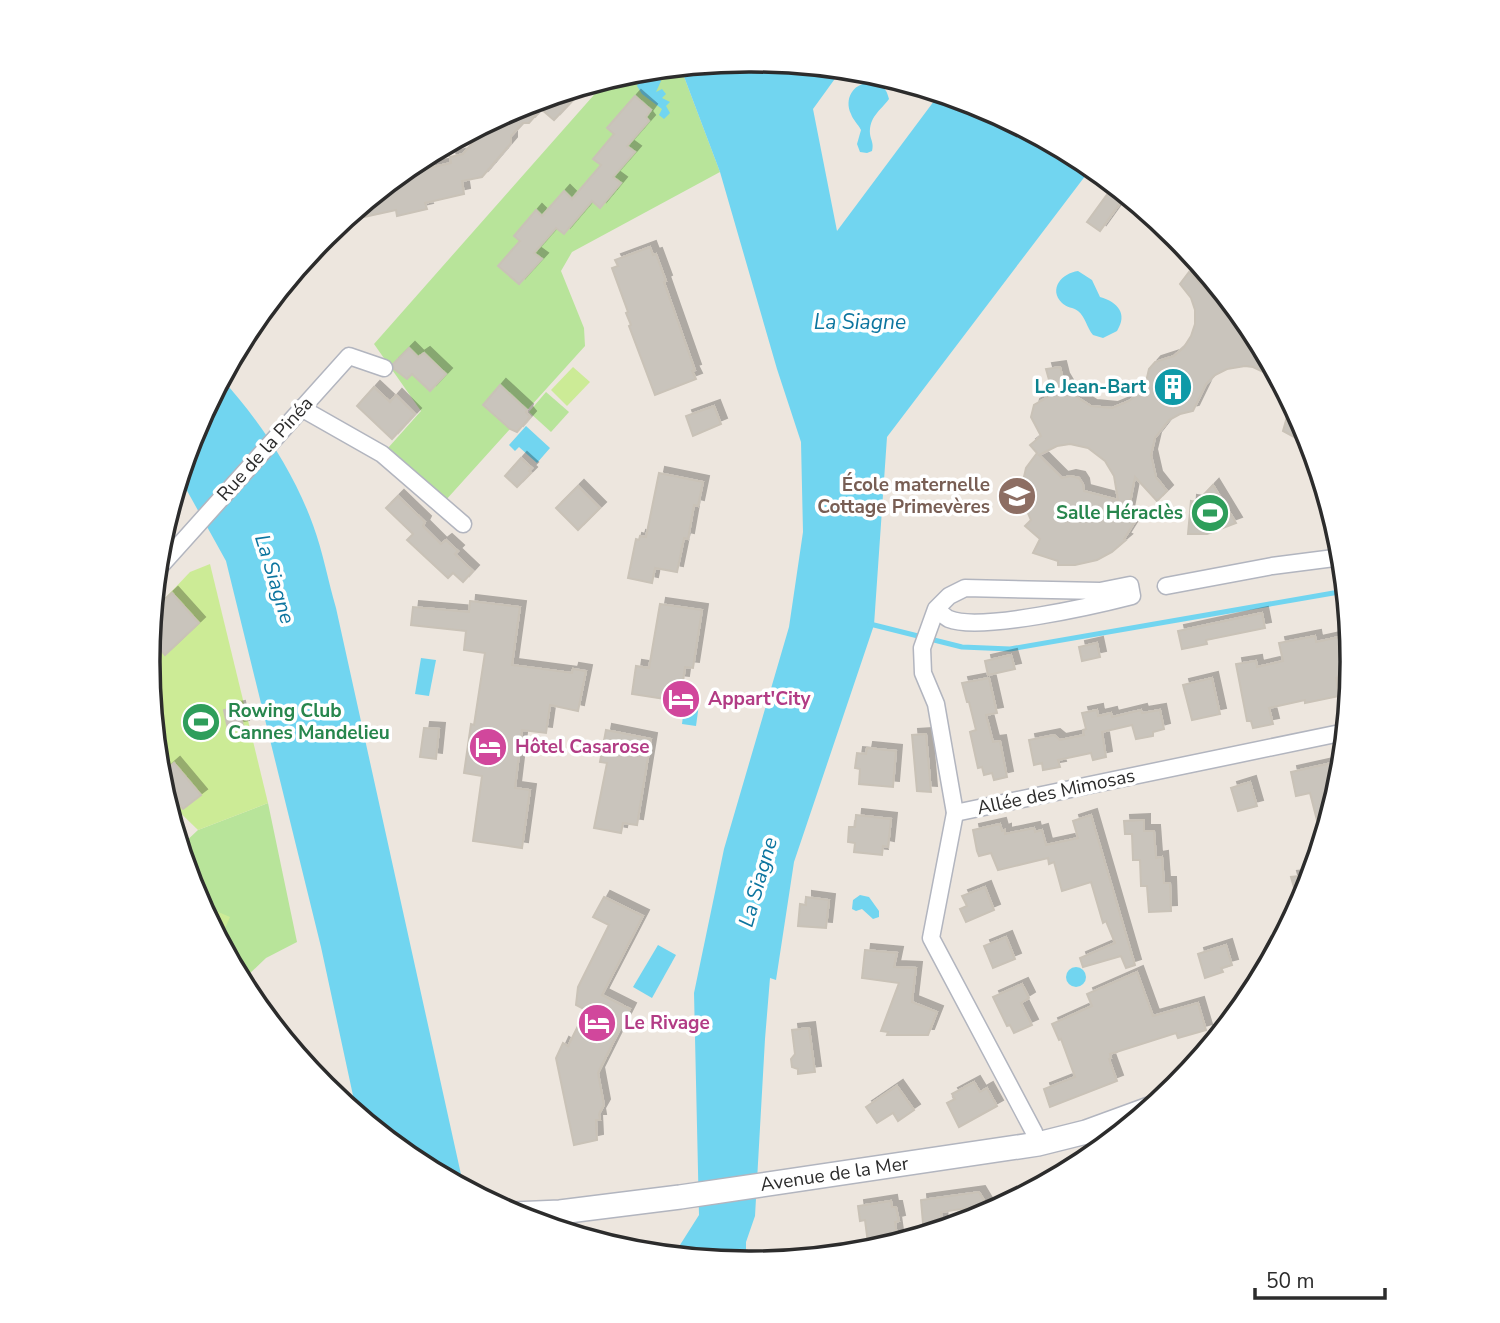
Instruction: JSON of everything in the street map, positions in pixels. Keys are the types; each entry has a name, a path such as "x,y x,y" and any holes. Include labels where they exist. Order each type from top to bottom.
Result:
{"main road":[{"name":"Avenue de la Mer","path":"541,1213 680,1196 1038,1144 1086,1132 1121,1119"}],"street":[{"name":"Rue de la Pinéa","path":"170,555 348,356 384,369"},
{"path":"301,408 382,454 463,524"},
{"path":"1166,586 1272,566 1330,559"},
{"path":"936,609 950,619 969,622 1017,619 1064,612 1132,596 1130,585 1100,591 965,588 949,596 936,609 922,648 923,673 936,705 955,813"},
{"name":"Allée des Mimosas","path":"1038,1144 930,938 955,813 1335,734"}],"green space":[{"path":"684,76 720,172 572,252 561,271 584,328 585,346 445,501 388,448 421,411 374,344 596,92"},
{"path":"573,367 590,382 567,406 551,390"},
{"path":"546,392 569,412 551,432 529,412"},
{"name":"Rowing Club Cannes Mandelieu","path":"210,564 268,803 198,830 180,812 165,738 160,662 164,600 190,572"},
{"path":"268,803 297,942 266,958 250,973 205,887 188,839 198,830"},
{"path":"216,911 230,917 225,929"}],"water":[{"name":"La Siagne","path":"750,72 835,78 813,109 837,231 934,101 1011,133 1085,176 887,437 874,625 794,862 776,980 770,978 755,1216 746,1242 746,1251 679,1247 699,1215 694,993 724,849 789,627 803,532 801,442 720,172 684,76"},
{"path":"660,79 656,92 662,89 666,94 662,98 670,102 666,106 670,113 664,119 659,115 662,109 642,94 637,86 638,82"},
{"path":"863,84 882,87 889,99 871,123 873,148 867,153 860,152 857,144 861,130 849,108 851,93"},
{"path":"1078,271 1092,280 1100,297 1116,305 1122,319 1117,331 1103,338 1093,335 1080,313 1064,305 1058,298 1056,292 1059,282 1072,272"},
{"path":"228,387 262,429 286,466 305,505 320,546 461,1175 422,1152 354,1098 321,947 226,561 186,489 205,436"},
{"path":"526,426 550,448 537,463 519,447 515,451 509,445"},
{"path":"421,658 436,660 429,696 415,694"},
{"path":"685,701 699,704 696,726 682,724"},
{"path":"860,895 869,897 879,911 879,917 873,919 862,909 852,909 853,900"},
{"path":"658,945 676,955 652,998 633,987"},
{"path":"1076,967 1083,970 1086,977 1083,984 1076,987 1069,984 1066,977 1069,970"}],"building":[{"path":"635,96 651,110 646,117 649,121 627,146 635,152 613,177 621,183 600,208 592,201 564,234 556,228 534,253 542,259 519,284 498,266 520,241 514,236 536,210 542,216 564,191 572,199 601,165 593,159 614,134 607,128"},
{"path":"574,99 554,120 542,110"},
{"path":"539,111 529,123 523,123 511,136 511,143 482,177 462,181 464,194 425,203 427,209 397,216 396,210 362,218 422,171 451,163 450,157 463,154 474,141"},
{"path":"1108,193 1120,203 1100,231 1087,222"},
{"path":"650,247 653,255 656,254 666,281 664,282 696,379 655,395 629,326 628,312 612,268 618,266 615,260"},
{"name":"Le Jean-Bart","path":"1189,272 1218,302 1264,372 1245,366 1227,369 1215,375 1206,384 1193,411 1169,420 1155,438 1151,455 1156,477 1167,491 1157,501 1135,477 1128,513 1129,517 1136,520 1124,539 1126,540 1112,552 1097,560 1075,565 1058,565 1058,561 1033,553 1040,539 1025,526 1031,520 1024,504 1022,486 1026,468 1037,453 1030,445 1041,436 1031,417 1034,405 1053,394 1046,369 1060,367 1063,379 1072,394 1091,406 1112,408 1129,401 1139,393 1146,382 1149,369 1155,362 1174,356 1191,336 1195,324 1195,310 1191,298 1180,284","holes":["1070,444 1088,448 1105,461 1114,476 1118,500 1084,491 1079,478 1062,478 1039,455 1057,446"]},
{"path":"409,348 418,357 424,353 446,374 430,391 412,374 407,379 394,369 393,364"},
{"path":"500,385 527,410 530,417 517,432 483,405"},
{"path":"374,387 390,402 396,395 415,414 392,439 357,406"},
{"path":"714,406 721,424 693,436 686,416"},
{"path":"1287,418 1296,438 1283,431"},
{"path":"521,458 532,468 529,471 531,473 517,487 505,476"},
{"path":"659,473 703,482 698,506 694,505 688,539 684,538 677,572 655,568 652,583 628,578 636,539 639,540 640,536 646,537"},
{"name":"Salle Héraclès","path":"1213,485 1236,523 1207,534 1188,534 1191,501 1197,502"},
{"path":"578,486 600,508 578,530 556,508"},
{"path":"398,496 425,522 423,526 441,544 446,540 458,551 455,554 473,571 463,582 453,573 448,578 407,540 413,534 386,508"},
{"path":"172,593 199,623 165,655 161,650 164,601"},
{"path":"470,601 520,607 512,665 572,673 573,669 586,671 578,711 550,705 546,733 522,730 515,788 530,790 522,848 473,841 482,776 464,773 485,653 464,650 466,631 411,625 413,607 469,612"},
{"path":"660,604 702,610 693,668 685,667 683,682 675,681 672,700 632,694 636,666 649,668"},
{"path":"1262,613 1265,628 1206,640 1207,644 1182,649 1178,631"},
{"path":"1315,636 1316,642 1339,637 1339,677 1336,678 1338,696 1269,708 1273,724 1253,728 1251,721 1247,721 1236,664 1256,661 1257,667 1283,661 1279,643"},
{"path":"1097,643 1100,657 1082,661 1079,647"},
{"path":"1011,655 1015,669 988,675 985,661"},
{"path":"989,678 997,713 986,715 993,742 1000,741 1007,777 994,780 992,773 984,775 982,767 978,768 970,732 976,730 962,683"},
{"path":"1212,678 1220,714 1192,720 1183,685"},
{"path":"239,707 243,726 228,729 224,710"},
{"path":"1097,710 1098,716 1111,713 1112,717 1141,710 1142,713 1160,710 1164,729 1153,732 1153,736 1136,739 1132,725 1102,732 1106,757 1093,760 1091,753 1058,760 1060,767 1043,770 1042,763 1034,765 1029,740 1054,735 1060,740 1084,735 1083,730 1086,729 1082,713"},
{"path":"424,728 439,729 436,759 420,757"},
{"path":"606,730 651,739 637,825 623,823 621,833 594,828 607,763 600,762"},
{"path":"926,734 931,792 917,791 912,735"},
{"path":"867,748 896,751 893,787 859,784 860,769 855,768 857,753 866,754"},
{"path":"174,763 201,795 183,809 178,803 170,766"},
{"path":"1330,763 1317,822 1310,793 1296,796 1291,772"},
{"path":"1250,782 1257,806 1238,811 1231,788"},
{"path":"856,815 891,819 888,847 883,846 882,855 854,852 855,843 848,842 849,827 855,827"},
{"path":"1091,815 1135,965 1126,968 1121,956 1083,967 1080,958 1115,943 1106,921 1103,923 1091,882 1062,891 1054,862 1049,864 1048,858 998,870 991,853 979,856 977,851 973,830 1000,824 1005,834 1034,828 1035,832 1042,830 1046,845 1078,838 1073,821"},
{"path":"1144,820 1144,831 1154,831 1156,858 1162,857 1164,883 1170,883 1171,911 1149,912 1147,886 1141,886 1140,860 1133,860 1132,834 1125,834 1124,821"},
{"path":"1299,876 1294,889 1291,877"},
{"path":"985,887 994,910 966,922 960,909 967,906 962,896"},
{"path":"604,897 643,916 602,995 630,1009 598,1073 604,1105 599,1114 600,1120 596,1120 597,1140 574,1145 556,1058 563,1043 568,1046 586,1010 576,1005 578,987 609,925 593,917"},
{"path":"806,897 829,900 826,928 798,926 800,904 806,905"},
{"path":"1006,937 1015,959 993,968 984,946"},
{"path":"1226,945 1232,965 1221,968 1223,972 1205,978 1198,954"},
{"path":"865,950 897,953 894,967 916,968 912,1002 937,1012 928,1035 887,1035 888,1032 881,1031 899,983 862,978"},
{"path":"1137,972 1153,1016 1198,1003 1206,1030 1178,1038 1176,1033 1110,1054 1109,1059 1117,1081 1050,1107 1044,1089 1075,1077 1061,1039 1059,1040 1052,1024 1092,1006 1087,994"},
{"path":"1022,984 1029,998 1021,1003 1032,1025 1014,1033 1010,1025 1007,1026 993,997"},
{"path":"809,1028 815,1072 798,1074 798,1069 792,1067 791,1059 795,1054 792,1030"},
{"path":"974,1082 980,1092 987,1088 997,1106 959,1127 947,1103 955,1099 952,1094"},
{"path":"897,1086 914,1110 898,1121 893,1113 877,1123 866,1107"},
{"path":"979,1192 985,1202 969,1209 941,1212 941,1219 923,1225 921,1200"},
{"path":"891,1201 892,1207 896,1207 899,1221 895,1222 897,1233 868,1239 865,1220 860,1221 858,1206"}],"waterway":[{"path":"870,624 962,647 1010,649 1336,593"}],"place":[{"name":"Le Jean-Bart","path":"1173,387"},
{"name":"École maternelle Cottage Primevères","path":"1017,496"},
{"name":"Salle Héraclès","path":"1210,513"},
{"name":"Appart'City","path":"681,699"},
{"name":"Rowing Club Cannes Mandelieu","path":"201,722"},
{"name":"Hôtel Casarose","path":"488,747"},
{"name":"Le Rivage","path":"597,1023"}]}
